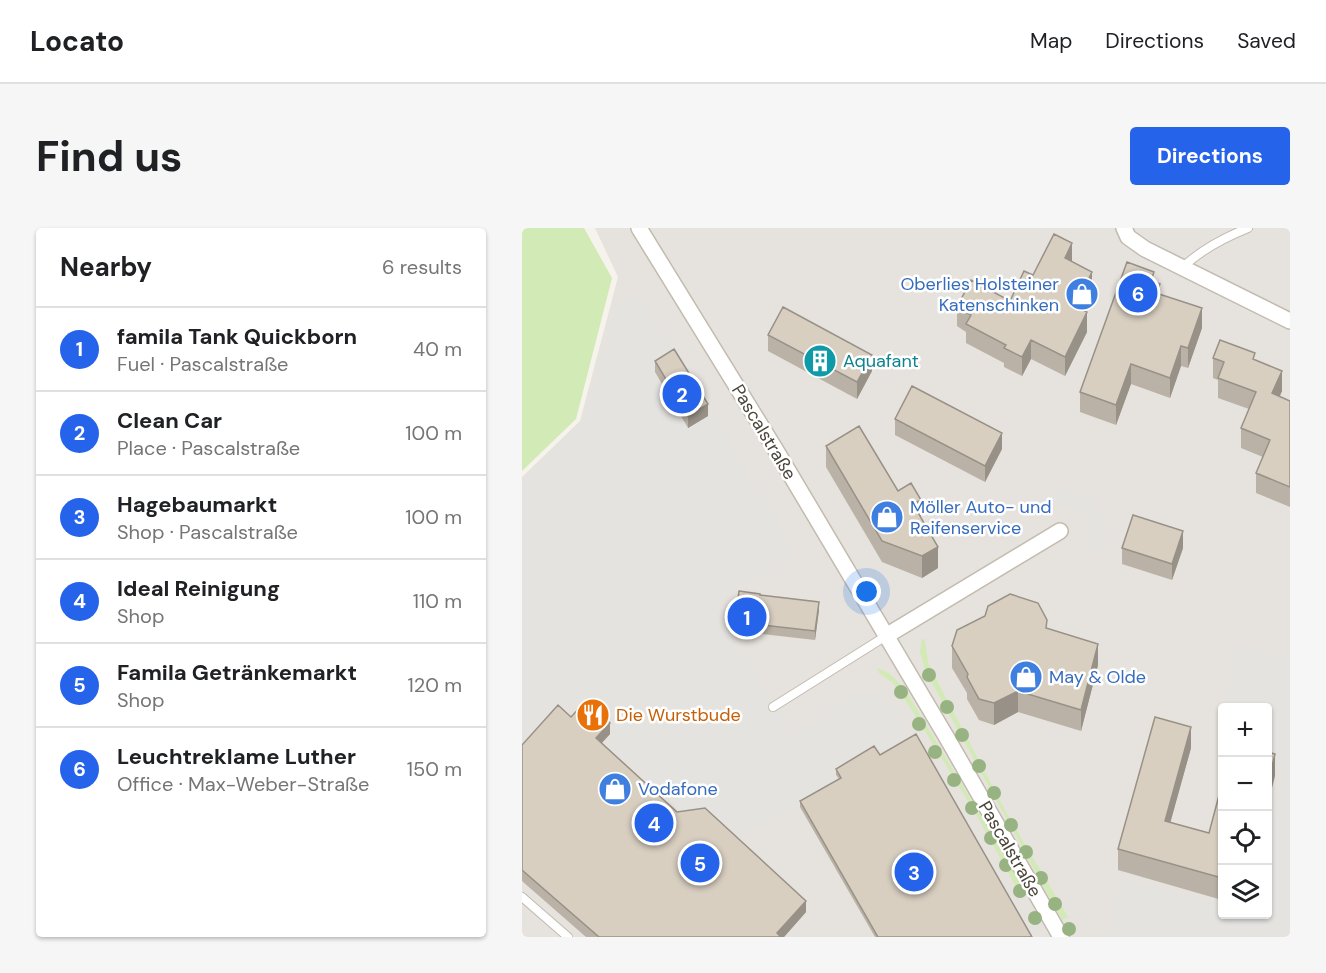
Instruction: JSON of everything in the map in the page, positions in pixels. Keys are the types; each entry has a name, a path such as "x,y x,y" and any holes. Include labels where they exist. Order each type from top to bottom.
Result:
{"street":[{"name":"Pascalstraße","path":"639,228 777,452 1061,937"},
{"path":"1124,228 1128,237 1145,249 1290,321"},
{"path":"886,636 1060,531"}],"lane":[{"path":"1183,267 1197,254 1216,242 1248,228"},
{"path":"773,706 886,636"},
{"path":"522,897 568,937"}],"shaded area":[{"path":"595,228 1290,228 1290,937 522,937 522,477 580,421 618,277"},
{"path":"640,295 795,552 711,606 794,736 862,691 884,698 908,740 880,757 874,749 833,773 837,781 741,839 710,810 683,812 606,744 616,732 573,695 522,752 522,484 584,421 614,308"},
{"path":"1062,491 1080,493 1095,503 1106,523 1108,536 1104,552 1087,549 1090,537 1089,524 1079,510 1062,505 1037,512 1033,502 1045,495"},
{"path":"1238,646 1290,661 1290,936 1258,937 1256,930 1232,937 1112,937 1119,878 1218,905 1218,919 1272,919 1272,816 1284,773 1272,769 1272,703 1227,703"}],"green space":[{"path":"522,228 584,228 612,278 576,419 522,471"},
{"path":"922,638 925,641 928,662 935,677 1007,814 1068,917 1062,920 926,672 920,652"},
{"path":"877,668 889,673 904,688 1027,893 1021,896 977,816 912,710 893,683 879,673"}],"building":[{"path":"1054,234 1072,243 1065,258 1092,272 1075,306 1087,312 1065,357 1031,340 1022,357 1004,348 1006,345 966,324 971,315 957,307 971,280 1010,301 1024,271 1033,275"},
{"path":"1127,262 1154,272 1151,281 1160,284 1156,293 1202,308 1188,348 1181,346 1170,378 1131,364 1116,405 1080,392"},
{"path":"783,307 872,355 857,382 768,335"},
{"path":"1220,340 1255,353 1253,359 1282,371 1272,393 1290,401 1290,487 1256,473 1270,440 1241,428 1256,392 1218,378 1224,362 1213,358"},
{"path":"674,349 708,404 688,416 655,361"},
{"path":"912,386 1002,433 985,466 895,419"},
{"name":"Möller Auto- und Reifenservice","path":"859,426 898,491 911,483 921,500 913,504 938,547 922,556 882,541 826,446"},
{"path":"1133,515 1183,531 1172,564 1122,548"},
{"path":"739,591 819,602 815,631 735,622"},
{"name":"May & Olde","path":"1010,594 1038,603 1047,620 1046,628 1098,644 1081,710 1018,691 994,703 979,699 952,646 957,630 985,616 988,606"},
{"path":"586,701 610,723 596,738 677,812 705,808 806,901 777,933 781,937 599,937 522,870 522,745 558,705 571,717"},
{"path":"1155,717 1191,727 1165,821 1209,833 1218,799 1218,877 1118,849"},
{"path":"916,734 1032,937 878,937 800,801 841,778 836,769 874,746 880,755"}],"place":[{"name":"Leuchtreklame Luther","path":"1138,293"},
{"name":"Oberlies Holsteiner Katenschinken","path":"1082,294"},
{"name":"Aquafant","path":"820,361"},
{"name":"Clean Car","path":"682,394"},
{"name":"Möller Auto- und Reifenservice","path":"887,517"},
{"name":"famila Tank Quickborn","path":"747,617"},
{"name":"May & Olde","path":"1026,677"},
{"name":"Die Wurstbude","path":"593,715"},
{"name":"Vodafone","path":"615,789"},
{"name":"Ideal Reinigung","path":"654,823"},
{"name":"Famila Getränkemarkt","path":"700,863"},
{"name":"Hagebaumarkt","path":"914,872"}]}
